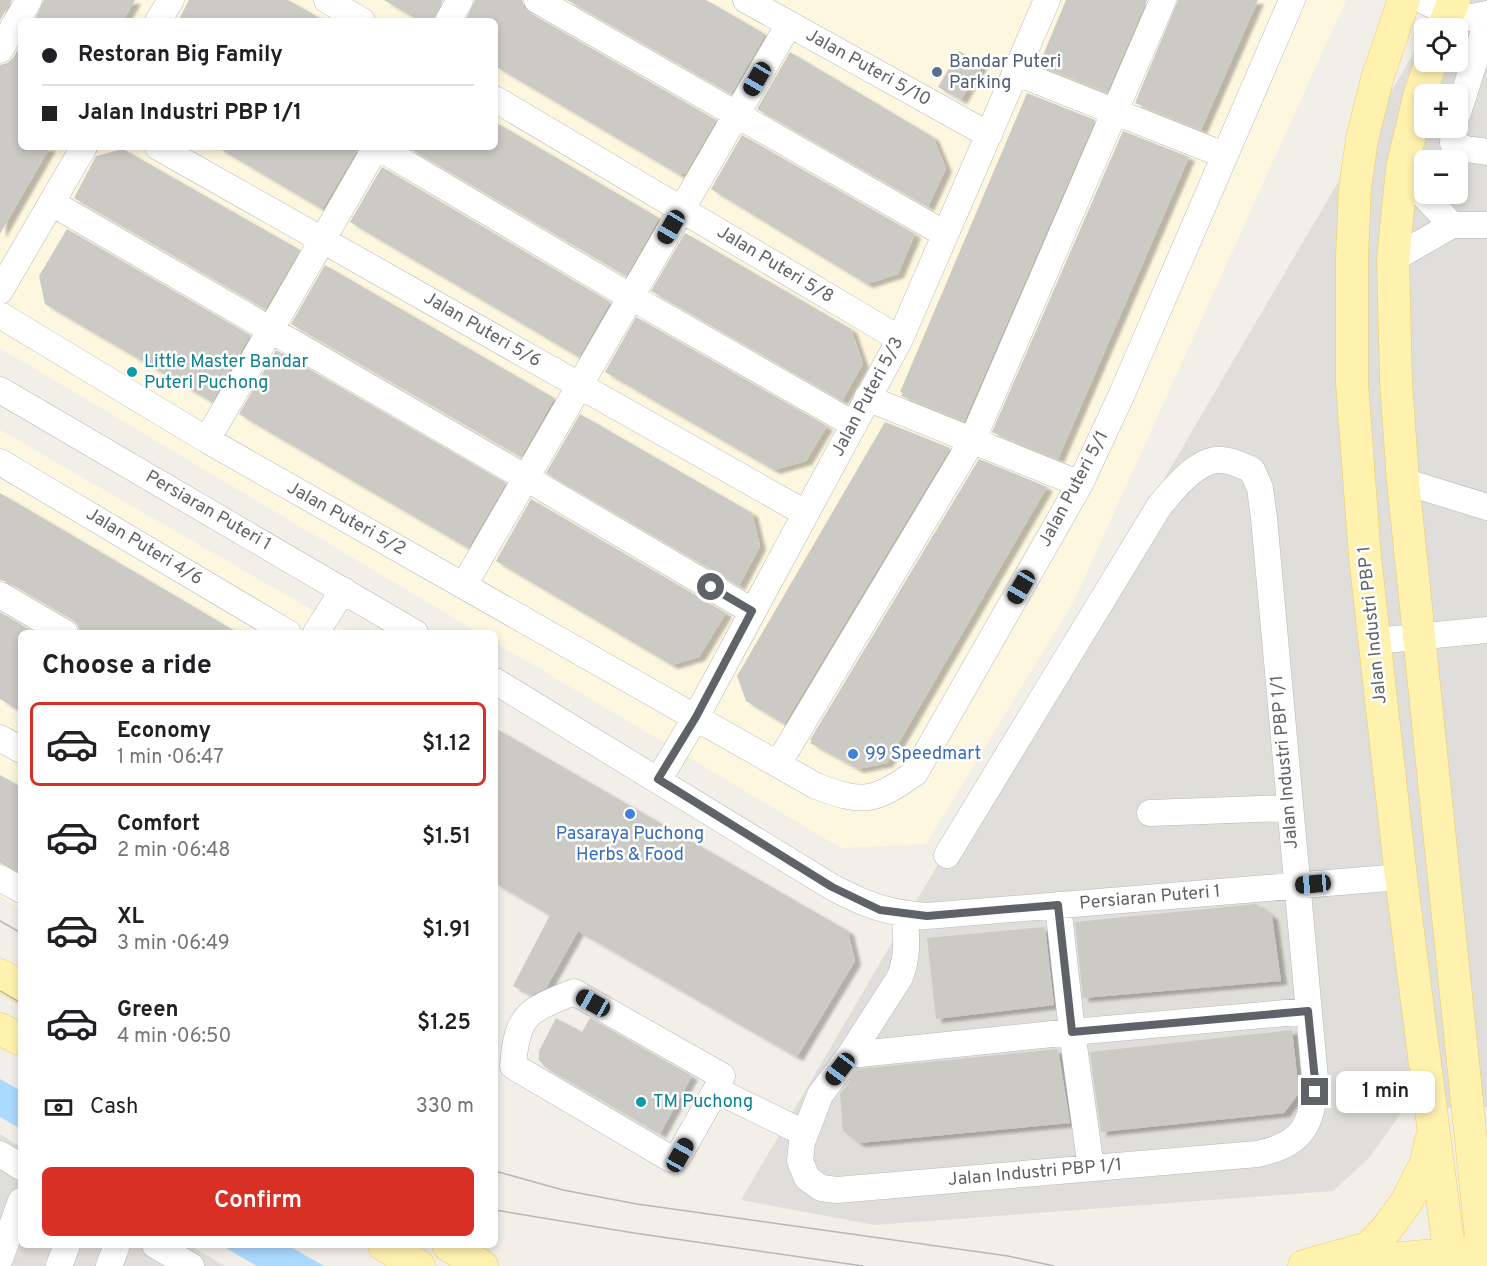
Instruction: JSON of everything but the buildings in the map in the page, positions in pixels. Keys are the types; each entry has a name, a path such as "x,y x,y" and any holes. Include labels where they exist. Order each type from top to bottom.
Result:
{"main road":[{"name":"Jalan Industri PBP 1","path":"1404,0 1377,79 1362,139 1355,188 1352,258 1352,384 1365,557 1401,878 1451,1259"},
{"path":"1315,1266 1485,1256 1469,1132 1403,481 1396,382 1393,259 1402,176 1419,97 1428,72"},
{"path":"0,975 18,985"},
{"path":"0,1029 18,1038"},
{"path":"1304,1266 1368,1248 1386,1230 1407,1201 1426,1163 1434,1128"},
{"path":"1469,1132 1487,1159"},
{"path":"389,1248 419,1266"},
{"path":"453,1248 482,1266"}],"street":[{"path":"19,18 29,0"},
{"path":"327,0 357,18"},
{"path":"450,18 460,0"},
{"path":"537,0 945,234"},
{"name":"Jalan Puteri 5/10","path":"747,0 989,135"},
{"name":"Jalan Puteri 5/3","path":"658,779 696,717 900,339 1047,0"},
{"path":"778,764 972,441 1163,0"},
{"name":"Jalan Puteri 5/1","path":"696,717 816,786 837,794 863,799 888,792 915,773 1080,484 1121,396 1292,0"},
{"path":"1442,10 1462,19 1487,15"},
{"path":"0,50 18,19"},
{"path":"1467,84 1487,21"},
{"path":"464,585 789,24"},
{"path":"1015,72 1224,155"},
{"name":"Jalan Puteri 5/8","path":"498,101 900,339"},
{"path":"1454,138 1454,142 1466,149 1487,152"},
{"path":"0,291 82,150"},
{"name":"Jalan Puteri 5/6","path":"163,150 805,513"},
{"path":"207,440 375,150"},
{"path":"382,150 631,297 853,424"},
{"path":"1402,176 1418,189 1452,225"},
{"path":"52,203 752,611"},
{"path":"1393,259 1452,225 1487,225"},
{"name":"Jalan Puteri 5/2","path":"0,315 207,440 696,717"},
{"name":"Persiaran Puteri 1","path":"0,390 410,630"},
{"path":"867,398 1080,484"},
{"name":"Jalan Industri PBP 1/1","path":"904,914 907,946 905,964 900,977 850,1056 820,1095 804,1133 800,1161 807,1178 821,1188 837,1190 1257,1154 1276,1150 1293,1141 1307,1123 1314,1104 1315,1080 1260,488 1252,470 1233,462 1216,460 1195,470 1177,485 1160,505 947,855"},
{"name":"Jalan Puteri 4/6","path":"0,462 283,630"},
{"path":"1403,481 1487,507"},
{"path":"320,630 343,590"},
{"path":"0,595 60,630"},
{"path":"1375,640 1487,630"},
{"name":"Persiaran Puteri 1","path":"498,683 832,887 880,910 927,916 1401,878"},
{"path":"0,738 18,748"},
{"path":"1150,813 1289,808"},
{"path":"0,878 18,888"},
{"path":"1058,905 1072,1032 1091,1168"},
{"path":"574,992 722,1076 716,1090 680,1155 671,1160 513,1066 515,1038 527,1014 574,992"},
{"path":"850,1056 1072,1032 1308,1011"},
{"path":"716,1090 804,1133"},
{"path":"0,1154 18,1165"},
{"path":"0,1259 18,1209"},
{"path":"59,1266 66,1248"},
{"path":"109,1266 116,1248"}],"shaded area":[{"path":"0,0 1346,0 1074,601 926,844 841,848 498,644 498,630 474,630 0,348"},
{"path":"1445,0 1487,0 1487,1107 1404,1109 1369,1158 1333,1191 875,1225 741,1200 1414,53 1414,72 1468,72 1468,18 1453,18"},
{"path":"0,430 347,630 18,630 18,907 0,896"},
{"path":"0,1134 18,1145 18,1248 194,1248 225,1266 0,1266"}],"water":[{"path":"0,1079 18,1089 18,1127 0,1117"},
{"path":"226,1248 292,1248 324,1266 257,1266"}],"tram line":[{"path":"0,921 18,931"},
{"path":"0,991 18,1001"},
{"path":"498,1172 563,1190 637,1204 1008,1256 1054,1266"},
{"path":"498,1210 634,1233 863,1266"}],"place":[{"name":"Bandar Puteri Parking","path":"937,72"},
{"name":"Little Master Bandar Puteri Puchong","path":"132,372"},
{"name":"99 Speedmart","path":"853,754"},
{"name":"Pasaraya Puchong Herbs & Food","path":"630,814"},
{"name":"TM Puchong","path":"641,1102"}],"route":[{"path":"711,587 752,611 696,717 658,779 832,887 857,901 880,910 927,916 1058,905 1072,1032 1308,1011 1315,1092"}]}
